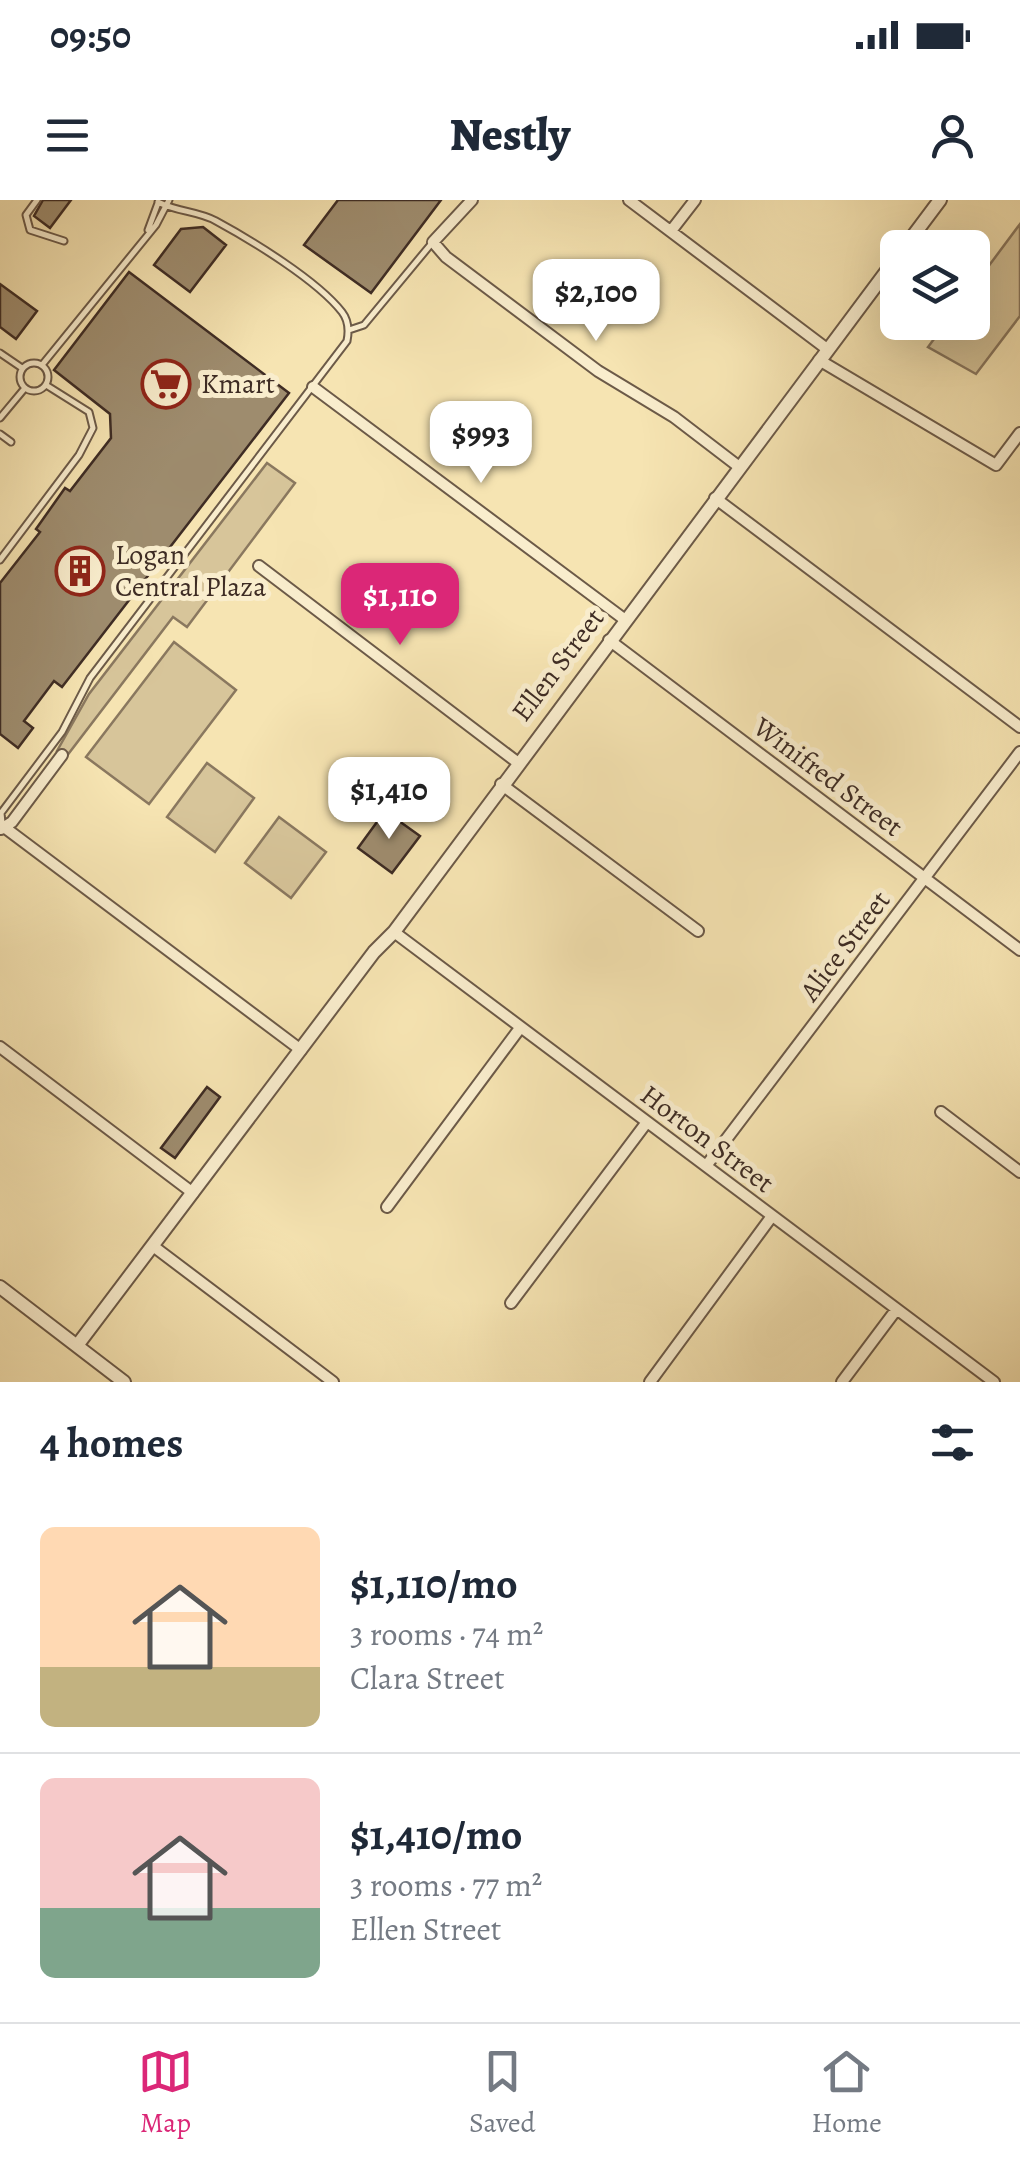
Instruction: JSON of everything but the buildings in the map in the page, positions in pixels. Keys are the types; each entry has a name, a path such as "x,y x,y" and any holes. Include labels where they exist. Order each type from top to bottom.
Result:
{"street":[{"path":"472,200 433,242 598,371 674,417 738,466"},
{"path":"630,200 823,355 996,465 1020,434"},
{"path":"671,232 695,200"},
{"path":"918,230 940,200"},
{"name":"Ellen Street","path":"79,1344 300,1050 394,932 880,280"},
{"path":"313,387 624,620"},
{"path":"715,498 1020,727"},
{"path":"258,566 517,762"},
{"name":"Winifred Street","path":"609,640 1020,950"},
{"name":"Alice Street","path":"706,1166 1020,752"},
{"path":"1,826 12,822 62,755"},
{"path":"501,784 698,931"},
{"path":"1,826 300,1050"},
{"name":"Horton Street","path":"394,932 994,1382"},
{"path":"387,1207 520,1028"},
{"path":"0,1047 193,1193"},
{"path":"940,1112 1020,1172"},
{"path":"511,1303 647,1122"},
{"path":"650,1382 772,1216"},
{"path":"153,1246 333,1382"},
{"path":"1,1290 79,1344 123,1382"},
{"path":"842,1382 896,1310"}],"lane":[{"path":"37,200 26,215 30,230 64,241"},
{"path":"1,826 1,813 62,732 90,678 313,387 347,341 350,330 344,313 330,301 210,218 158,201 147,233"},
{"path":"42,365 168,203"},
{"path":"350,330 364,325 433,242"},
{"path":"0,353 22,368"},
{"path":"24,388 19,376 30,363 42,365 47,372 46,384"},
{"path":"24,388 34,391 46,384"},
{"path":"0,560 79,456 94,428 88,412 46,384"},
{"path":"0,418 24,388"},
{"path":"0,434 11,442"}],"shaded area":[{"path":"1020,224 1020,316 976,374 928,347 933,340 990,340 990,264"},
{"path":"267,463 295,483 187,627 173,617 66,757 57,751 89,694"},
{"path":"174,642 236,690 149,804 86,757"},
{"path":"207,763 254,798 215,852 167,817"},
{"path":"279,817 326,852 291,898 245,863"}],"place":[{"name":"Kmart","path":"166,384"},
{"name":"Logan Central Plaza","path":"80,571"}]}
